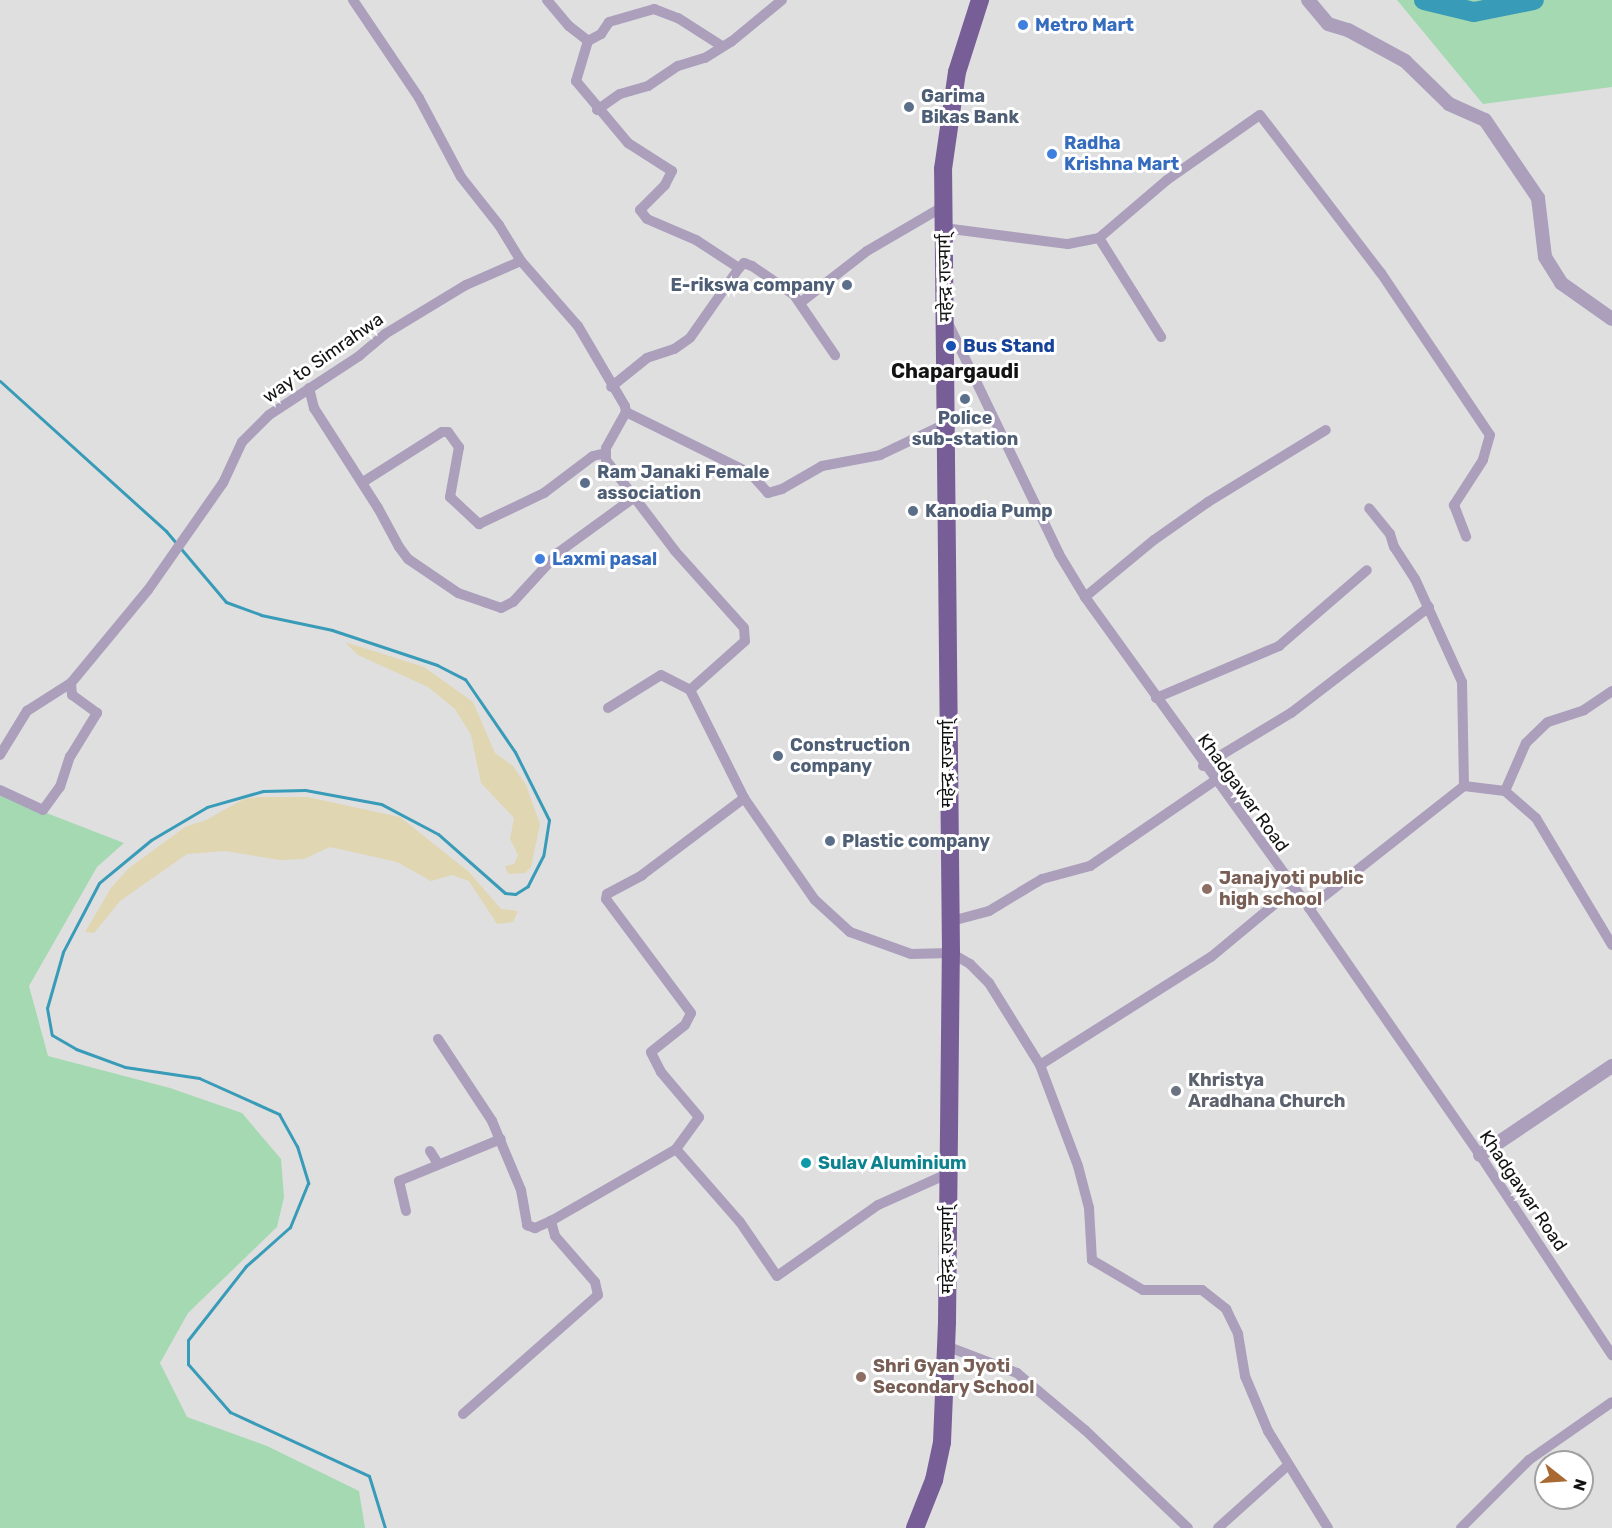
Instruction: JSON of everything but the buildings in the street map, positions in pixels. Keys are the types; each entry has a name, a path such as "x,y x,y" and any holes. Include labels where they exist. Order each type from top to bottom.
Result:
{"highway":[{"name":"महेन्द्र राज्मार्ग्","path":"915,1528 934,1480 942,1442 946,1346 951,953 948,922 944,206 948,120 965,39 980,0"}],"street":[{"path":"353,0 418,98 461,177 499,225 521,261 578,326 626,412 750,473 768,493 782,489 822,466 880,455 947,423"},
{"path":"547,0 568,26 588,41"},
{"path":"597,110 620,94 648,86 678,66 705,58 782,0"},
{"path":"1308,0 1328,24 1348,30 1405,61 1449,104 1485,120 1538,198 1545,257 1561,283 1612,319"},
{"path":"722,46 678,18 654,9 609,22 601,34 588,41 576,81 597,110 628,142 672,171 664,185 640,210 647,219 696,240 739,268"},
{"path":"944,228 1068,244 1099,238 1167,180 1260,115 1382,273 1490,435 1483,460 1454,505 1466,537"},
{"path":"800,303 867,251 944,206"},
{"path":"1099,238 1161,337"},
{"name":"way to Simrahwa","path":"0,755 27,711 71,683 148,590 223,483 243,442 276,410 415,315 466,285 521,261"},
{"path":"611,387 647,358 674,349 690,338 744,263 794,295 836,354"},
{"name":"Khadgawar Road","path":"946,318 1059,554 1085,597 1203,766 1293,890 1309,908 1480,1155 1612,1355"},
{"path":"309,388 314,408 363,482 408,559 458,592 501,608 513,602 559,552 632,499"},
{"path":"626,412 606,453 606,460 632,499 746,633 745,641 690,690"},
{"path":"1085,597 1154,540 1199,508 1326,430"},
{"path":"363,482 442,432 448,432 459,447 450,496 479,524 544,493 593,456 606,453"},
{"path":"1369,508 1390,534 1394,548 1429,607 1462,682 1464,786"},
{"path":"1156,698 1279,646 1367,570"},
{"path":"1203,766 1290,713 1429,607"},
{"path":"608,708 661,675 690,690 744,798 815,900 850,932 911,954 951,953 970,964 989,983 1040,1065 1087,1197 1092,1260 1143,1290 1202,1290 1226,1309 1238,1334 1251,1392 1287,1466 1328,1528"},
{"path":"0,790 44,810 60,787 70,757 97,713 72,695 71,683"},
{"path":"1505,791 1526,743 1548,722 1584,710 1612,691"},
{"path":"948,922 989,911 1042,879 1090,866 1214,781"},
{"path":"1309,908 1464,786 1505,791 1536,818 1612,945"},
{"path":"438,1039 471,1085 501,1139 521,1190 527,1225 535,1228 551,1221 676,1149 699,1117 661,1072 651,1052 686,1025 691,1013 606,899 607,894 642,875 744,798"},
{"path":"1040,1065 1202,963 1293,890"},
{"path":"1480,1155 1612,1066"},
{"path":"406,1211 399,1181 501,1139"},
{"path":"676,1149 740,1222 777,1276 878,1205 947,1174"},
{"path":"430,1151 438,1164"},
{"path":"463,1414 598,1295 595,1282 555,1236 551,1221"},
{"path":"946,1346 1017,1373 1085,1430 1188,1528"},
{"path":"1461,1528 1529,1460 1612,1402"},
{"path":"1218,1528 1287,1466"}],"green space":[{"path":"1397,0 1612,0 1612,87 1483,104"},
{"path":"0,795 124,843 97,867 29,986 48,1056 170,1088 242,1113 281,1159 284,1197 277,1227 188,1313 160,1363 187,1417 267,1446 359,1491 365,1528 0,1528"}],"sand":[{"path":"345,642 424,667 473,702 495,753 513,766 526,785 540,824 531,867 525,873 508,874 505,866 514,864 518,855 510,839 514,818 481,783 471,735 455,709 428,687 358,655"},
{"path":"307,797 400,817 469,872 501,909 518,911 513,922 497,924 469,881 452,875 431,881 397,862 330,847 304,859 280,860 225,851 187,854 120,901 94,933 85,932 111,888 129,868 185,827 206,820 244,799"}],"waterway":[{"path":"1424,0 1474,12 1534,0"},
{"path":"0,381 166,531 226,602 261,615 332,630 437,665 465,679 515,752 549,820 543,856 528,886 515,894 505,893 438,834 381,804 305,790 263,791 207,807 151,840 99,883 63,952 47,1008 52,1035 76,1049 125,1067 199,1078 279,1114 297,1146 308,1183 290,1227 246,1266 188,1340 188,1364 230,1412 369,1476 385,1528"}],"place":[{"name":"Metro Mart","path":"1023,25"},
{"name":"Garima Bikas Bank","path":"909,107"},
{"name":"Radha Krishna Mart","path":"1052,154"},
{"name":"E-rikswa company","path":"847,285"},
{"name":"Bus Stand","path":"951,346"},
{"name":"Police sub-station","path":"965,399"},
{"name":"Ram Janaki Female association","path":"585,483"},
{"name":"Kanodia Pump","path":"913,511"},
{"name":"Laxmi pasal","path":"540,559"},
{"name":"Construction company","path":"778,756"},
{"name":"Plastic company","path":"830,841"},
{"name":"Janajyoti public high school","path":"1207,889"},
{"name":"Khristya Aradhana Church","path":"1176,1091"},
{"name":"Sulav Aluminium","path":"806,1163"},
{"name":"Shri Gyan Jyoti Secondary School","path":"861,1377"}],"district":[{"name":"Chapargaudi","path":"955,371"}]}
